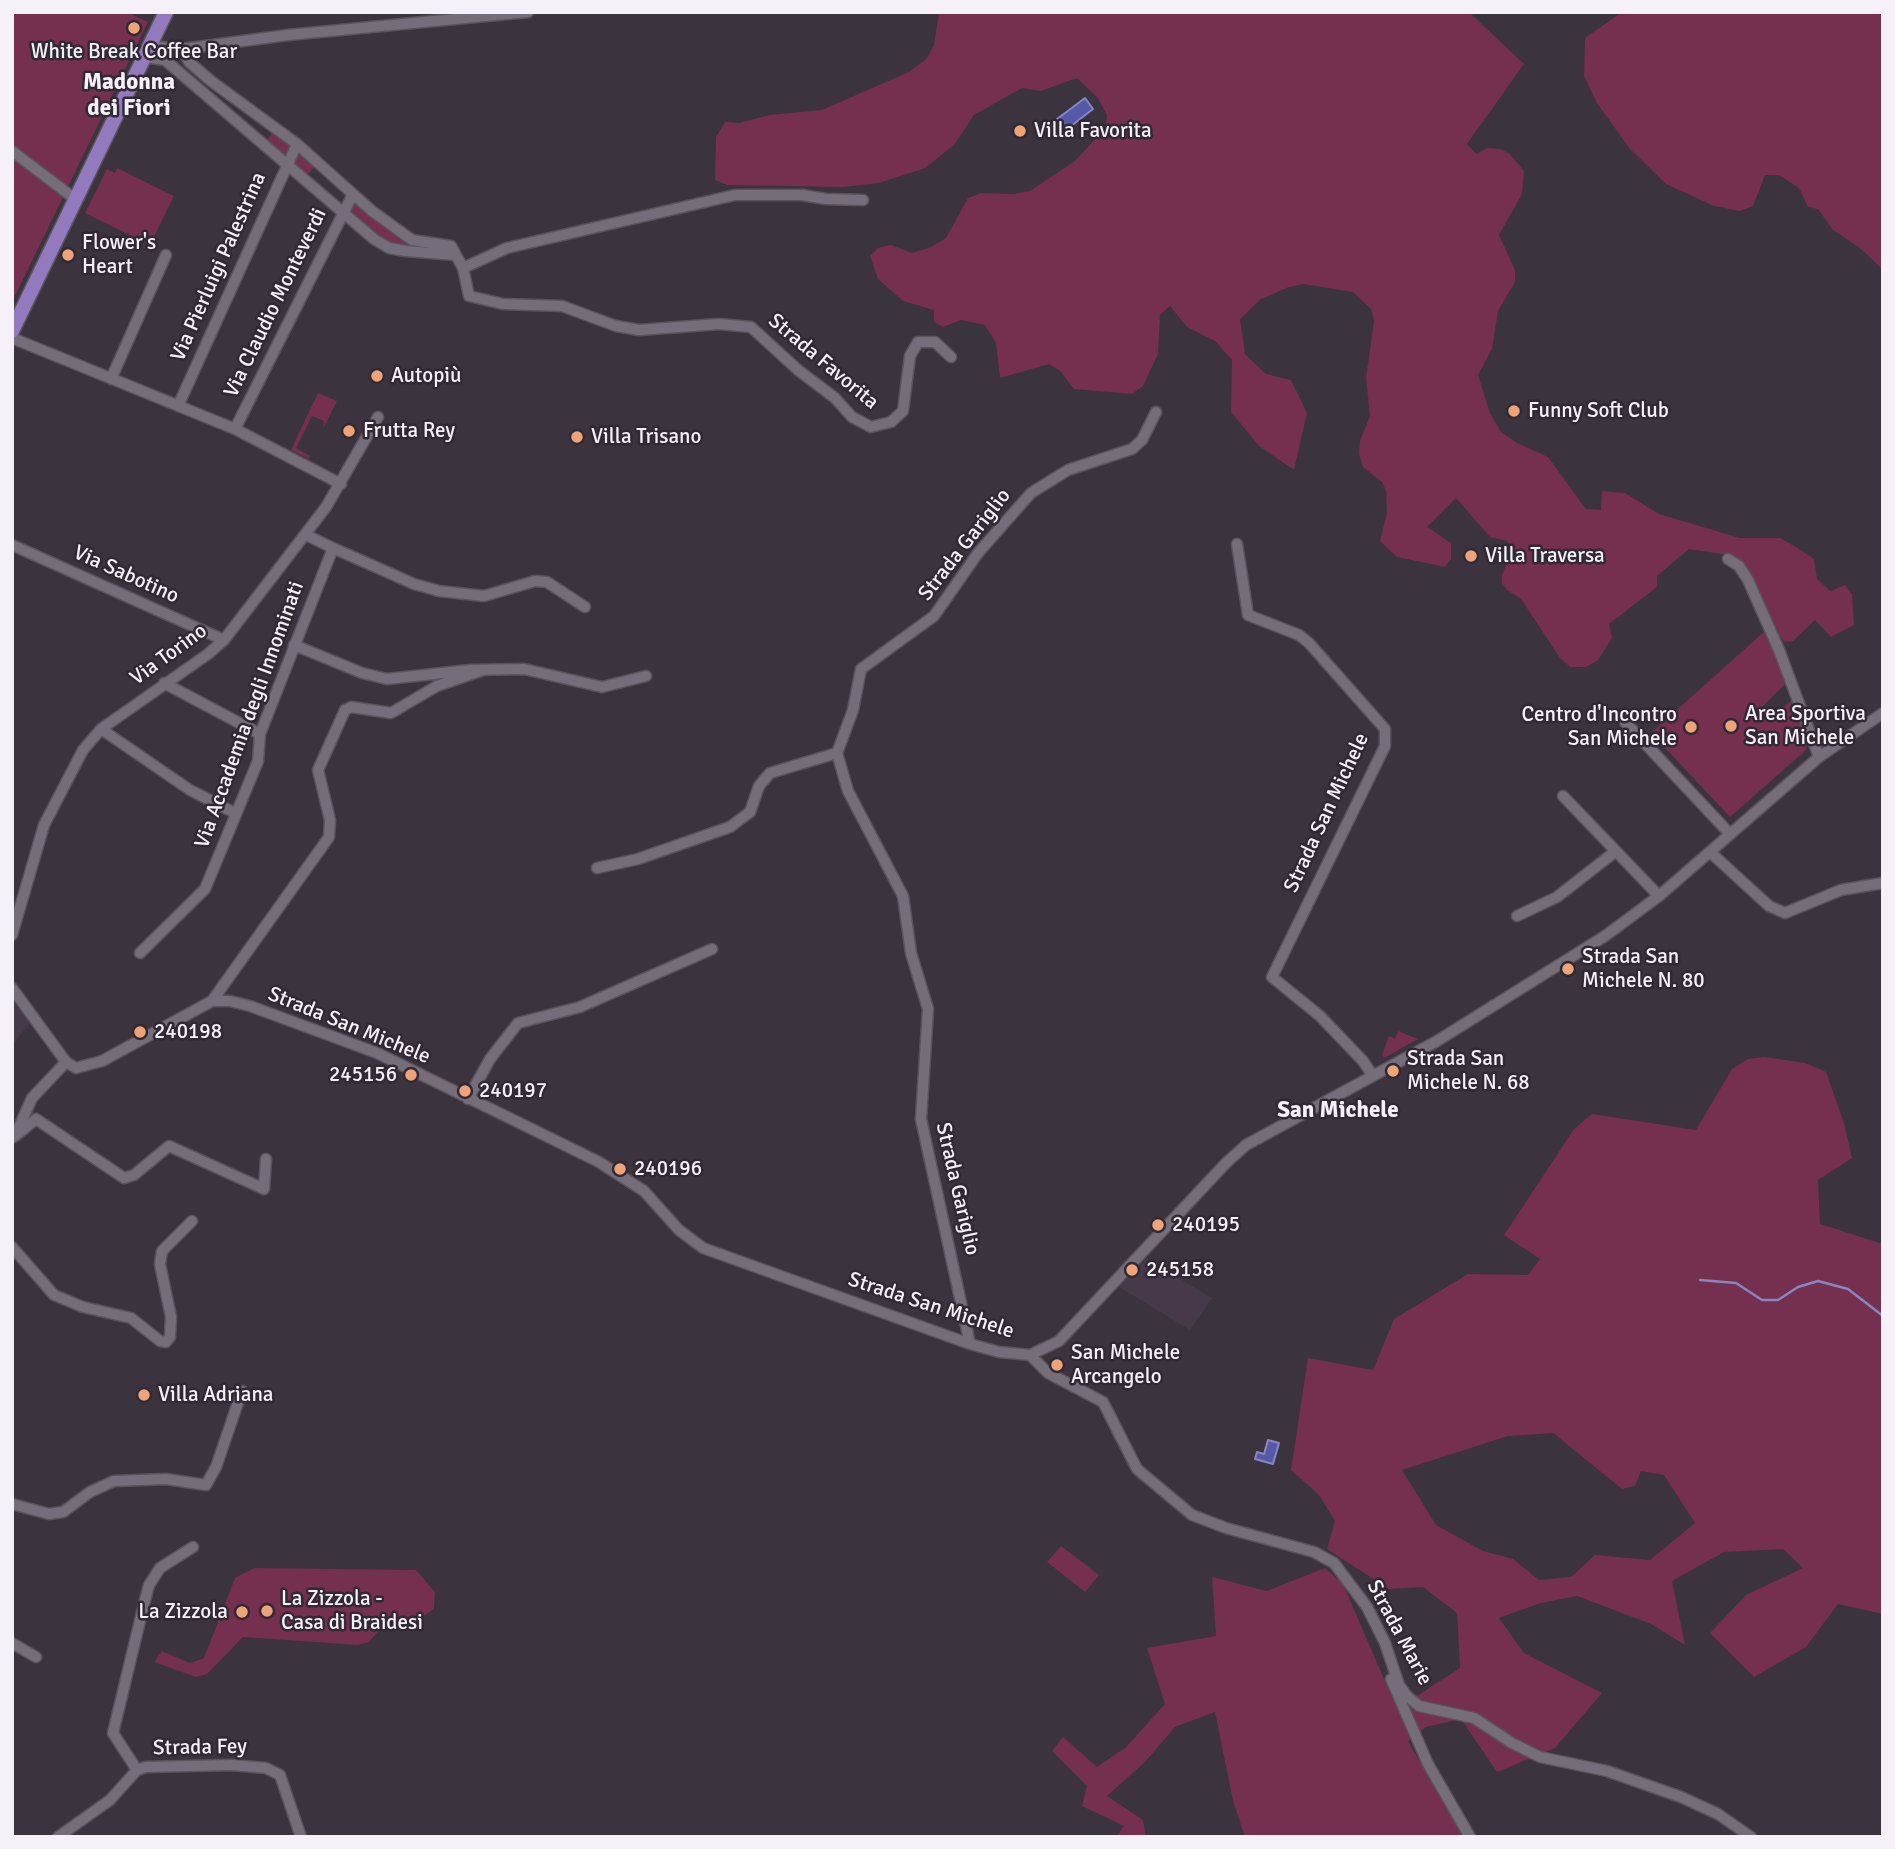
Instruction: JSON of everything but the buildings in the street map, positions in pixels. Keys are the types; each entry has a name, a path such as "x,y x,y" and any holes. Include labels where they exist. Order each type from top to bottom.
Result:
{"main road":[{"path":"12,331 166,12"}],"street":[{"path":"147,52 522,13"},
{"path":"165,60 182,49"},
{"path":"147,52 165,60 374,239 389,248 455,255 452,246 421,243 402,235 297,144 240,105 189,62 182,49"},
{"path":"230,117 240,105"},
{"name":"Via Pierluigi Palestrina","path":"178,406 297,144"},
{"path":"12,151 75,199"},
{"name":"Via Claudio Monteverdi","path":"235,429 353,194"},
{"path":"463,268 507,248 725,197 768,194 863,200"},
{"path":"111,379 166,255"},
{"name":"Strada Favorita","path":"455,255 463,268 469,296 503,304 562,306 616,326 639,330 719,324 751,327 798,370 835,398 852,417 871,427 891,422 903,411 910,356 918,342 934,342 951,357"},
{"path":"12,338 235,429 341,484"},
{"name":"Strada Gariglio","path":"970,1344 921,1119 928,1009 911,953 903,896 848,791 837,753 853,710 861,669 934,616 978,553 1031,493 1068,470 1132,449 1142,440 1156,412"},
{"name":"Via Torino","path":"12,935 51,807 83,750 101,729 224,640 306,535 341,484 378,417"},
{"path":"306,535 414,584 439,591 484,596 535,581 547,582 585,607"},
{"name":"Strada San Michele","path":"1237,544 1248,615 1298,635 1309,643 1385,729 1385,746 1272,977 1320,1016 1363,1060 1374,1076"},
{"name":"Via Sabotino","path":"12,545 224,640"},
{"name":"Via Accademia degli Innominati","path":"140,953 205,889 234,813 258,761 260,734 333,548"},
{"path":"1728,559 1739,566 1748,580 1779,650 1819,757"},
{"path":"294,645 362,673 387,679 524,669 602,687 646,676"},
{"path":"12,988 66,1062 76,1068 91,1065 212,1002 329,837 330,820 318,770 345,710 351,707 391,713 437,685 483,670"},
{"path":"164,683 260,734"},
{"name":"Strada San Michele","path":"212,1002 230,1001 250,1006 366,1049 566,1145 634,1183 653,1199 687,1238 704,1248 970,1344 999,1352 1030,1355 1059,1341 1238,1151 1509,998 1605,936 1659,896 1819,757 1883,713"},
{"path":"1625,722 1730,834"},
{"path":"101,729 190,790 234,813"},
{"path":"597,868 638,859 730,827 750,812 762,779 770,773 837,753"},
{"path":"1563,796 1659,896"},
{"path":"1517,916 1557,897 1616,851"},
{"path":"1710,852 1769,906 1785,913 1841,890 1883,883"},
{"path":"468,1099 490,1059 518,1023 580,1007 712,949"},
{"path":"13,1139 32,1098 66,1062"},
{"path":"13,1139 36,1119 124,1178 134,1175 169,1146 264,1189 266,1159"},
{"path":"12,1247 54,1295 83,1307 131,1318 160,1341 166,1342 170,1337 171,1317 160,1264 162,1251 192,1221"},
{"name":"Strada Marie","path":"1030,1355 1048,1373 1103,1402 1137,1469 1192,1515 1226,1528 1314,1552 1334,1563 1367,1607 1388,1652 1399,1685 1419,1706 1474,1718 1512,1743 1541,1757 1607,1771 1681,1797 1718,1814 1751,1837"},
{"path":"12,1504 49,1514 62,1512 90,1492 114,1481 166,1479 205,1485 216,1467 242,1391"},
{"name":"Strada Fey","path":"137,1770 113,1733 139,1625 149,1585 160,1568 192,1547"},
{"path":"12,1643 36,1657"},
{"path":"1388,1652 1386,1661 1410,1727 1470,1837"},
{"name":"Strada Fey","path":"58,1837 110,1800 137,1770 146,1767 251,1765 274,1771 284,1782 301,1837"}],"shaded area":[{"path":"12,12 127,12 148,22 12,302"},
{"path":"939,12 1469,12 1524,64 1467,144 1476,154 1487,148 1500,149 1510,154 1524,171 1522,194 1499,235 1515,270 1515,282 1498,311 1492,349 1478,375 1490,413 1501,432 1517,443 1548,457 1586,509 1601,510 1602,491 1625,493 1659,514 1740,538 1780,538 1814,559 1817,579 1831,591 1845,585 1852,594 1854,625 1831,637 1815,620 1793,641 1785,642 1779,636 1746,570 1728,555 1689,549 1657,576 1657,587 1609,624 1612,638 1598,660 1586,667 1570,667 1560,658 1521,599 1507,590 1502,583 1502,575 1513,548 1507,541 1490,537 1456,498 1427,527 1451,543 1451,559 1445,567 1397,557 1380,541 1387,513 1386,491 1382,482 1363,467 1359,454 1360,441 1370,416 1366,378 1374,321 1371,309 1353,292 1303,284 1289,287 1261,299 1240,319 1245,354 1266,374 1291,380 1307,413 1294,470 1259,446 1231,412 1232,360 1215,341 1187,327 1170,306 1160,315 1158,354 1143,386 1132,394 1074,389 1060,371 1049,364 1000,378 996,343 985,325 961,320 943,327 934,322 934,310 903,301 878,279 870,256 878,248 891,245 912,253 931,247 946,238 968,198 981,193 1013,194 1030,191 1075,161 1106,125 1107,115 1097,97 1077,78 1041,91 1022,88 974,115 954,145 925,168 879,183 843,187 727,185 715,180 716,137 725,122 740,123 769,115 822,110 909,72 927,58 934,45"},
{"path":"1622,12 1883,12 1883,270 1860,248 1833,230 1818,209 1808,207 1799,188 1779,175 1765,175 1753,206 1740,211 1714,206 1666,184 1630,149 1597,103 1584,76 1585,38"},
{"path":"1085,98 1093,109 1066,130 1057,119"},
{"path":"273,132 291,145 285,157 266,141"},
{"path":"298,150 316,165 306,176 292,164"},
{"path":"117,168 174,196 150,245 85,213 107,169 115,173"},
{"path":"355,204 400,239 424,247 405,247 382,240 348,212"},
{"path":"318,393 337,401 323,429 324,421 312,416 296,448 310,456 309,459 291,450"},
{"name":"Area Sportiva San Michele","path":"1766,630 1787,682 1760,709 1769,719 1792,700 1799,713 1807,746 1806,750 1730,817 1651,733"},
{"path":"12,1000 30,1023 12,1045"},
{"path":"1398,1031 1418,1039 1384,1058 1382,1055 1389,1036 1395,1039"},
{"path":"1765,1057 1805,1063 1826,1072 1844,1123 1852,1158 1818,1180 1820,1224 1883,1244 1883,1614 1838,1604 1806,1647 1754,1677 1710,1633 1746,1595 1803,1568 1783,1549 1724,1552 1672,1581 1685,1645 1651,1624 1577,1596 1541,1603 1499,1618 1524,1653 1602,1693 1555,1748 1497,1772 1461,1719 1426,1727 1408,1741 1463,1837 1245,1837 1233,1801 1215,1712 1175,1727 1145,1762 1107,1796 1143,1820 1146,1837 1116,1837 1124,1826 1082,1806 1087,1786 1052,1751 1063,1737 1097,1767 1126,1747 1165,1704 1147,1648 1216,1636 1212,1577 1267,1591 1325,1568 1343,1584 1397,1709 1460,1668 1457,1613 1423,1587 1389,1589 1327,1549 1335,1521 1319,1495 1291,1470 1308,1358 1373,1370 1394,1319 1468,1274 1528,1275 1540,1259 1504,1235 1574,1129 1592,1114 1696,1130 1732,1069 1748,1059","holes":["1553,1433 1622,1489 1635,1486 1641,1471 1664,1475 1695,1523 1650,1560 1595,1555 1571,1577 1539,1580 1513,1559 1483,1551 1436,1525 1402,1470 1508,1436"]},
{"path":"1147,1259 1212,1298 1190,1330 1119,1287"},
{"path":"1268,1440 1279,1443 1273,1464 1255,1459 1257,1452 1264,1454"},
{"path":"1061,1546 1099,1575 1085,1592 1047,1562"},
{"path":"254,1568 416,1570 435,1592 434,1609 403,1630 389,1625 382,1627 369,1642 358,1645 243,1637 207,1674 196,1677 154,1662 162,1651 190,1663 204,1658 235,1578"}],"waterway":[{"path":"1700,1280 1736,1283 1762,1300 1778,1300 1798,1287 1818,1281 1848,1289 1883,1316"}],"place":[{"name":"White Break Coffee Bar","path":"134,28"},
{"name":"Villa Favorita","path":"1020,131"},
{"name":"Flower's Heart","path":"68,255"},
{"name":"Autopiù","path":"377,376"},
{"name":"Funny Soft Club","path":"1514,411"},
{"name":"Frutta Rey","path":"349,431"},
{"name":"Villa Trisano","path":"577,437"},
{"name":"Villa Traversa","path":"1471,556"},
{"name":"Area Sportiva San Michele","path":"1731,726"},
{"name":"Centro d'Incontro San Michele","path":"1691,727"},
{"name":"Strada San Michele N. 80","path":"1568,969"},
{"name":"240198","path":"140,1032"},
{"name":"Strada San Michele N. 68","path":"1393,1071"},
{"name":"245156","path":"411,1075"},
{"name":"240197","path":"465,1091"},
{"name":"240196","path":"620,1169"},
{"name":"240195","path":"1158,1225"},
{"name":"245158","path":"1132,1270"},
{"name":"San Michele Arcangelo","path":"1057,1365"},
{"name":"Villa Adriana","path":"144,1395"},
{"name":"La Zizzola - Casa di Braidesi","path":"267,1611"},
{"name":"La Zizzola","path":"242,1612"}],"district":[{"name":"Madonna dei Fiori","path":"129,96"},
{"name":"San Michele","path":"1338,1111"}]}
